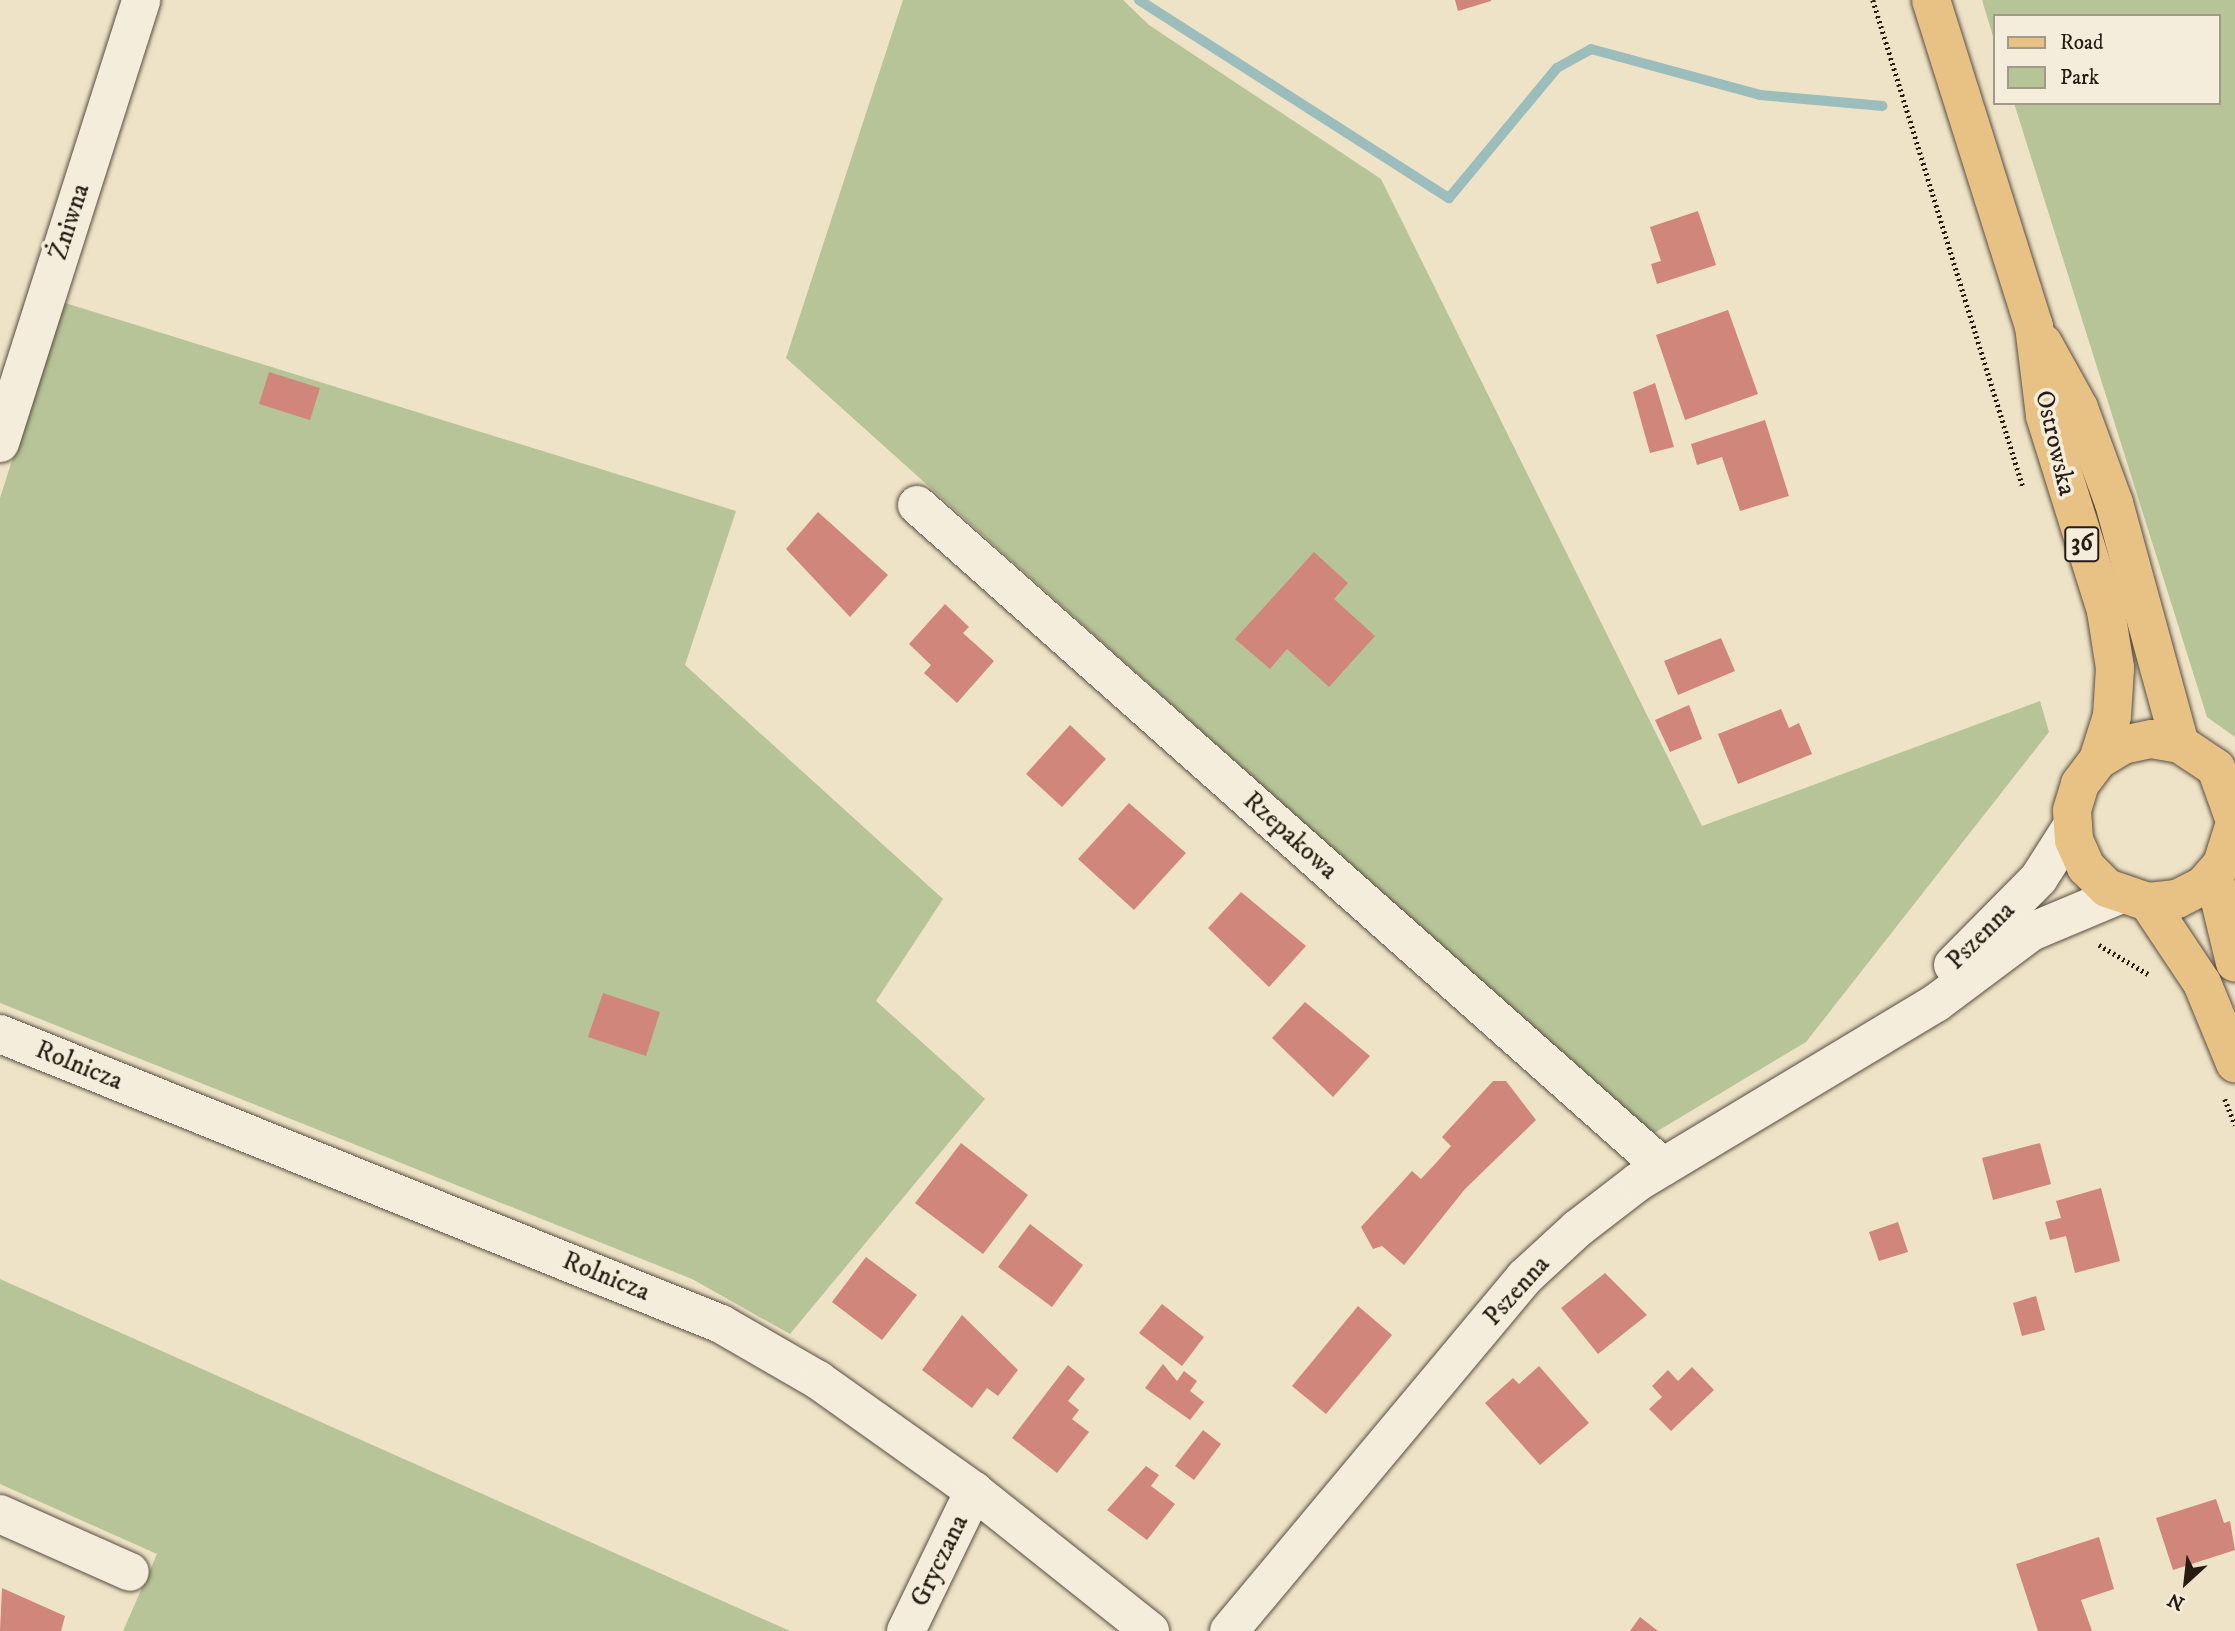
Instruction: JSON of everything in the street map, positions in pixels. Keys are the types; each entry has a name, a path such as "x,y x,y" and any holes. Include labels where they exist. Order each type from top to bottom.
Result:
{"main road":[{"name":"Ostrowska","path":"1931,0 2034,326 2045,416 2106,611 2115,668 2112,716 2098,760"},
{"name":"Ostrowska","path":"2034,326 2079,408 2114,503 2180,744"},
{"path":"2098,760 2137,741 2180,744 2205,758 2230,780 2235,964"},
{"name":"36","path":"2098,760 2074,797 2072,826 2086,867 2133,899 2202,983 2228,1076"},
{"path":"2133,899 2177,899 2230,844"}],"street":[{"name":"Żniwna","path":"0,443 141,0"},
{"name":"Rzepakowa","path":"917,505 1663,1167"},
{"name":"Pszenna","path":"1881,1038 2039,878 2072,826"},
{"name":"Pszenna","path":"1229,1631 1525,1277 1577,1229 1663,1167 1881,1038 2063,915 2133,899"},
{"name":"Rolnicza","path":"0,1034 721,1324 818,1380 974,1491 1150,1631"},
{"name":"Gryczana","path":"905,1631 974,1491"},
{"path":"0,1514 130,1572"}],"path":[{"path":"1872,0 2029,503"},
{"path":"2063,915 2071,928 2158,980"},
{"path":"2228,1076 2235,1125"}],"green space":[{"path":"903,0 1123,0 1149,25 1381,179 1702,826 2040,701 2049,732 1806,1042 1651,1135 786,358"},
{"path":"1982,0 2235,0 2235,737 2207,717 2015,105 2221,105 2221,14 1994,14 1994,40"},
{"path":"62,302 736,511 685,665 943,899 876,1001 985,1099 790,1334 692,1279 0,1003 0,498"},
{"path":"0,1279 790,1631 123,1631 157,1554 0,1484"}],"building":[{"path":"1455,0 1491,0 1491,1 1458,11"},
{"path":"1698,211 1716,265 1657,284 1651,264 1661,261 1650,227"},
{"path":"1728,310 1758,394 1685,420 1656,335"},
{"path":"269,372 320,388 310,420 259,404"},
{"path":"1655,383 1674,447 1650,453 1633,392"},
{"path":"1765,420 1789,496 1740,511 1722,457 1697,465 1691,444"},
{"path":"818,512 888,575 850,617 786,549"},
{"path":"1314,552 1348,583 1334,599 1375,636 1329,687 1287,649 1270,669 1235,639"},
{"path":"945,604 969,627 963,633 994,661 957,703 924,673 931,665 909,644"},
{"path":"1721,638 1735,671 1678,695 1664,661"},
{"path":"1689,705 1702,739 1670,752 1655,720"},
{"path":"1781,709 1789,728 1799,723 1812,754 1738,784 1718,734"},
{"path":"1070,725 1106,759 1062,807 1026,774"},
{"path":"1129,803 1186,853 1134,910 1078,859"},
{"path":"1241,892 1306,946 1269,987 1208,928"},
{"path":"603,993 660,1012 646,1056 588,1037"},
{"path":"1305,1002 1370,1056 1333,1097 1272,1038"},
{"path":"1493,1081 1506,1081 1536,1120 1465,1189 1404,1265 1382,1246 1373,1249 1361,1227 1412,1171 1421,1179 1436,1163 1451,1146 1442,1137"},
{"path":"961,1143 1028,1195 983,1254 915,1203"},
{"path":"2040,1143 2051,1184 1993,1200 1982,1158"},
{"path":"2101,1188 2120,1261 2075,1273 2066,1236 2050,1240 2045,1222 2061,1218 2056,1201"},
{"path":"1898,1222 1908,1252 1879,1261 1869,1232"},
{"path":"1030,1224 1083,1265 1052,1307 998,1267"},
{"path":"866,1257 917,1295 882,1340 832,1302"},
{"path":"1605,1273 1647,1315 1598,1354 1561,1308"},
{"path":"2036,1296 2045,1330 2022,1336 2013,1303"},
{"path":"1162,1304 1204,1337 1182,1366 1139,1333"},
{"path":"1358,1306 1392,1335 1326,1414 1292,1386"},
{"path":"962,1315 1018,1370 998,1396 987,1388 972,1408 922,1370"},
{"path":"1163,1364 1177,1381 1184,1371 1197,1381 1190,1391 1204,1402 1190,1420 1145,1388"},
{"path":"1068,1365 1085,1379 1068,1401 1079,1410 1072,1419 1089,1432 1057,1473 1012,1438"},
{"path":"1539,1366 1589,1423 1540,1465 1485,1403 1513,1378 1519,1384"},
{"path":"1692,1367 1714,1390 1671,1431 1649,1409 1662,1397 1652,1386 1668,1370 1678,1381"},
{"path":"1203,1430 1221,1444 1194,1480 1175,1466"},
{"path":"1146,1466 1159,1475 1151,1486 1175,1504 1147,1540 1107,1510"},
{"path":"2216,1499 2224,1523 2230,1521 2235,1550 2173,1570 2156,1518"},
{"path":"2099,1537 2114,1589 2081,1600 2092,1631 2038,1631 2016,1564"},
{"path":"2,1588 65,1616 61,1631 0,1631"},
{"path":"1640,1617 1658,1631 1630,1631"}],"waterway":[{"path":"1139,0 1449,198 1557,68 1591,49 1760,95 1883,106"}]}
